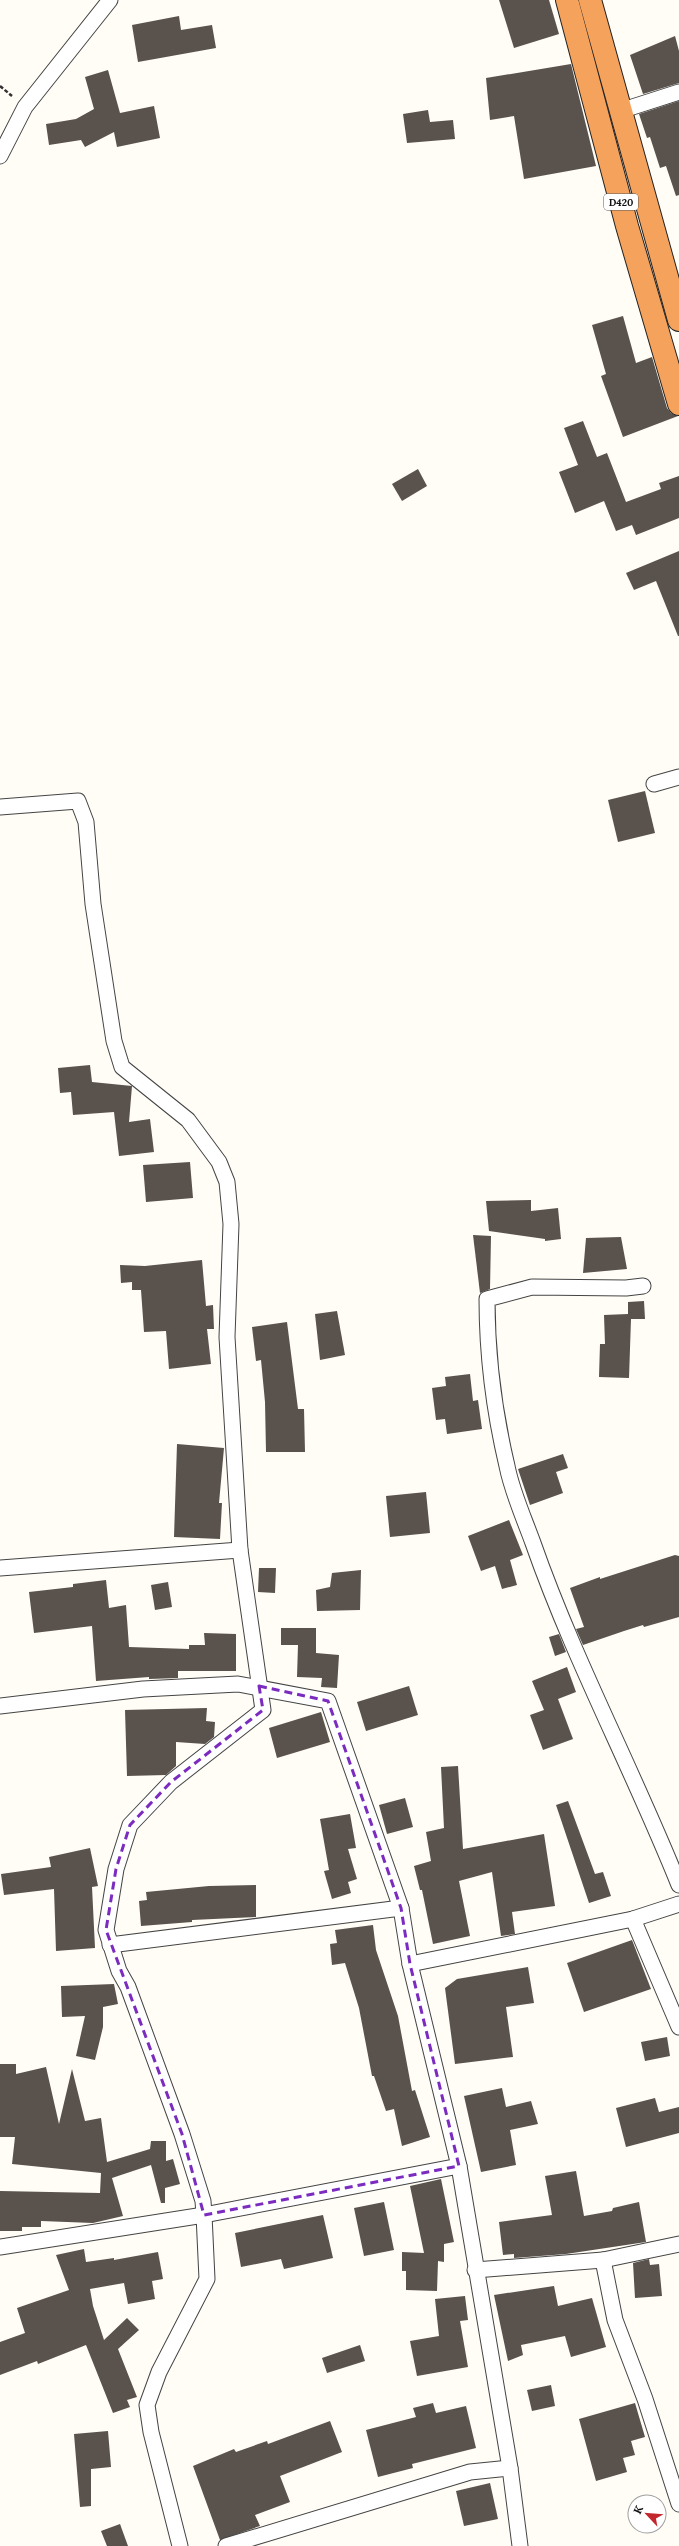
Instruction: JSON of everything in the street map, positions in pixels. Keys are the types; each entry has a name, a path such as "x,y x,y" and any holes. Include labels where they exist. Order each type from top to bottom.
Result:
{"highway":[{"name":"D420","path":"567,0 627,226 679,404"},
{"name":"D420","path":"590,0 679,320"}],"street":[{"path":"0,156 25,107 110,0"},
{"path":"620,110 679,92"},
{"path":"654,784 679,777"},
{"path":"0,807 78,800 86,822 93,904 114,1041 122,1067 188,1120 219,1162 227,1182 231,1224 227,1337 240,1550 263,1710 171,1782 130,1825 116,1869 106,1930 110,1945 182,2134 203,2201 207,2279 159,2372 147,2405 151,2432 180,2546"},
{"path":"643,1286 626,1288 532,1287 487,1299 487,1330 491,1384 507,1468 550,1591 600,1707 650,1813 679,1885"},
{"path":"0,1568 240,1550"},
{"path":"0,1706 144,1689 238,1684 259,1686 328,1701 401,1908 410,1964 459,2166 475,2270 510,2468 520,2546"},
{"path":"410,1964 633,1919 679,1904"},
{"path":"110,1945 401,1908"},
{"path":"633,1919 679,2027"},
{"path":"0,2247 204,2215 459,2166"},
{"path":"475,2270 603,2260 679,2244"},
{"path":"603,2260 615,2320 645,2399 679,2504"},
{"path":"226,2546 470,2472 510,2468"}],"highlighted area":[{"path":"259,1686 328,1701 401,1908 410,1964 459,2166 204,2215 182,2134 106,1930 116,1869 130,1825 171,1782 263,1710"}],"building":[{"path":"499,0 549,0 559,34 514,48"},
{"path":"179,16 181,30 212,25 216,48 138,62 132,25"},
{"path":"675,36 679,51 679,83 643,94 630,55"},
{"path":"571,64 596,166 524,179 514,116 490,120 486,78"},
{"path":"108,70 120,113 154,106 160,138 117,147 114,132 85,147 81,140 49,145 46,124 76,119 94,109 85,77"},
{"path":"679,101 679,195 676,196 666,166 660,168 650,137 647,138 639,114"},
{"path":"428,110 430,122 453,120 455,139 407,143 403,114"},
{"path":"623,316 636,363 652,357 667,408 671,413 678,416 623,437 601,376 606,374 592,325"},
{"path":"583,421 597,457 607,453 626,502 661,489 659,483 679,476 679,518 636,535 632,525 616,531 604,501 575,513 559,472 578,465 564,428"},
{"path":"418,469 427,486 402,501 392,484"},
{"path":"679,551 678,636 656,581 634,590 626,573"},
{"path":"645,791 655,833 618,842 608,800"},
{"path":"90,1065 92,1082 132,1086 129,1122 150,1119 154,1152 119,1156 114,1112 73,1115 71,1092 60,1093 58,1068"},
{"path":"190,1162 193,1198 146,1202 143,1165"},
{"path":"531,1200 531,1211 558,1208 561,1239 545,1241 545,1239 489,1231 486,1201"},
{"path":"473,1235 491,1236 490,1289 480,1293"},
{"path":"621,1237 627,1269 583,1273 586,1238"},
{"path":"202,1260 206,1306 213,1305 214,1329 207,1329 211,1364 169,1369 166,1331 144,1332 141,1290 132,1290 132,1282 121,1283 120,1265 145,1266"},
{"path":"644,1301 645,1319 631,1319 629,1378 599,1377 600,1344 605,1344 604,1315 628,1314 628,1302"},
{"path":"337,1311 345,1355 320,1360 315,1314"},
{"path":"287,1322 298,1409 304,1409 305,1452 266,1452 265,1402 261,1360 256,1361 252,1327"},
{"path":"470,1374 473,1401 478,1400 482,1429 447,1434 445,1419 436,1420 432,1388 446,1386 445,1377"},
{"path":"177,1444 224,1448 219,1503 222,1503 220,1539 174,1537"},
{"path":"563,1454 568,1468 556,1472 563,1493 530,1505 518,1469"},
{"path":"426,1492 430,1533 390,1537 386,1496"},
{"path":"509,1520 523,1555 510,1560 517,1585 502,1589 495,1566 481,1571 468,1536"},
{"path":"675,1555 679,1556 679,1617 644,1627 643,1625 583,1645 576,1629 584,1627 570,1588 600,1577 600,1579"},
{"path":"259,1568 276,1568 275,1593 258,1592"},
{"path":"361,1570 360,1610 317,1611 316,1590 330,1587 332,1573"},
{"path":"106,1580 109,1608 126,1605 129,1647 189,1649 189,1645 205,1645 204,1633 236,1634 236,1671 178,1671 178,1678 149,1679 149,1677 96,1681 92,1626 34,1633 29,1592 73,1587 73,1584"},
{"path":"168,1582 172,1607 155,1610 151,1585"},
{"path":"281,1628 316,1628 316,1653 339,1655 337,1688 321,1687 322,1678 297,1677 298,1645 281,1645"},
{"path":"559,1634 566,1652 555,1656 549,1637"},
{"path":"567,1667 576,1692 558,1699 573,1739 543,1750 530,1715 544,1710 532,1681"},
{"path":"409,1686 418,1715 366,1731 357,1702"},
{"path":"207,1708 206,1721 215,1722 214,1737 205,1744 176,1742 176,1766 166,1775 127,1776 125,1710"},
{"path":"321,1712 330,1742 277,1758 269,1728"},
{"path":"458,1766 463,1849 544,1834 555,1906 512,1912 515,1934 501,1936 492,1872 459,1881 470,1936 433,1944 422,1890 420,1890 414,1866 431,1861 426,1832 444,1828 441,1767"},
{"path":"405,1798 413,1827 387,1834 379,1805"},
{"path":"568,1801 595,1874 603,1872 611,1896 589,1903 556,1805"},
{"path":"350,1814 356,1848 348,1849 357,1879 348,1882 351,1893 332,1899 324,1871 329,1870 320,1819"},
{"path":"90,1848 98,1886 92,1887 95,1948 56,1951 54,1889 4,1895 1,1874 51,1867 49,1857"},
{"path":"256,1885 256,1917 192,1920 192,1922 141,1926 139,1901 147,1900 146,1892 209,1886"},
{"path":"373,1925 376,1950 398,2016 412,2091 415,2090 430,2137 402,2146 394,2109 386,2111 374,2076 372,2076 359,2008 345,1963 332,1965 330,1944 337,1943 335,1930"},
{"path":"632,1940 651,1989 584,2012 567,1963"},
{"path":"528,1967 534,2003 506,2007 513,2057 455,2064 445,1988 457,1979"},
{"path":"114,1984 118,2004 103,2007 103,2027 95,2060 76,2056 85,2016 62,2017 61,1986"},
{"path":"667,2037 670,2056 645,2061 641,2042"},
{"path":"0,2064 16,2064 16,2074 46,2067 59,2124 72,2069 85,2121 101,2118 107,2162 150,2149 151,2141 166,2141 166,2161 173,2159 180,2184 165,2188 165,2203 161,2203 151,2165 112,2178 123,2216 93,2223 41,2221 41,2227 22,2227 22,2231 0,2231 0,2191 100,2193 101,2173 12,2164 15,2137 0,2137"},
{"path":"502,2088 506,2107 531,2101 538,2124 510,2130 516,2165 481,2172 464,2096"},
{"path":"655,2098 659,2112 679,2107 679,2133 626,2147 616,2108"},
{"path":"576,2171 584,2216 612,2211 613,2208 639,2202 646,2242 566,2254 514,2258 514,2254 503,2255 499,2222 552,2215 545,2176"},
{"path":"441,2179 454,2242 444,2244 444,2262 438,2261 437,2291 406,2290 406,2271 402,2271 402,2252 424,2253 410,2186"},
{"path":"384,2202 394,2250 364,2256 354,2208"},
{"path":"323,2215 333,2258 284,2269 281,2259 241,2267 235,2233"},
{"path":"84,2249 86,2262 114,2258 114,2260 158,2252 163,2279 152,2281 155,2299 128,2304 124,2283 90,2289 93,2306 104,2340 127,2318 139,2330 118,2349 137,2397 127,2400 130,2407 113,2413 86,2345 38,2364 37,2361 0,2375 0,2342 25,2333 17,2308 69,2290 56,2255"},
{"path":"649,2259 650,2265 659,2264 662,2296 635,2298 633,2263"},
{"path":"554,2286 558,2306 592,2298 606,2347 571,2357 565,2336 521,2345 523,2355 508,2361 494,2295"},
{"path":"465,2296 468,2320 460,2321 468,2367 417,2376 410,2341 439,2336 435,2299"},
{"path":"360,2345 365,2361 327,2373 322,2358"},
{"path":"551,2385 555,2406 532,2411 527,2390"},
{"path":"433,2403 436,2413 466,2406 476,2448 412,2464 413,2468 378,2477 366,2430 416,2417 413,2408"},
{"path":"635,2403 645,2437 631,2441 635,2455 623,2458 627,2472 596,2481 579,2419"},
{"path":"330,2421 342,2452 280,2476 290,2502 255,2515 260,2526 220,2540 193,2466 234,2449 236,2452 267,2441 268,2444"},
{"path":"108,2431 111,2467 91,2469 91,2506 80,2507 74,2434"},
{"path":"490,2483 498,2519 464,2526 456,2491"},
{"path":"120,2524 128,2546 107,2546 101,2531"}]}
